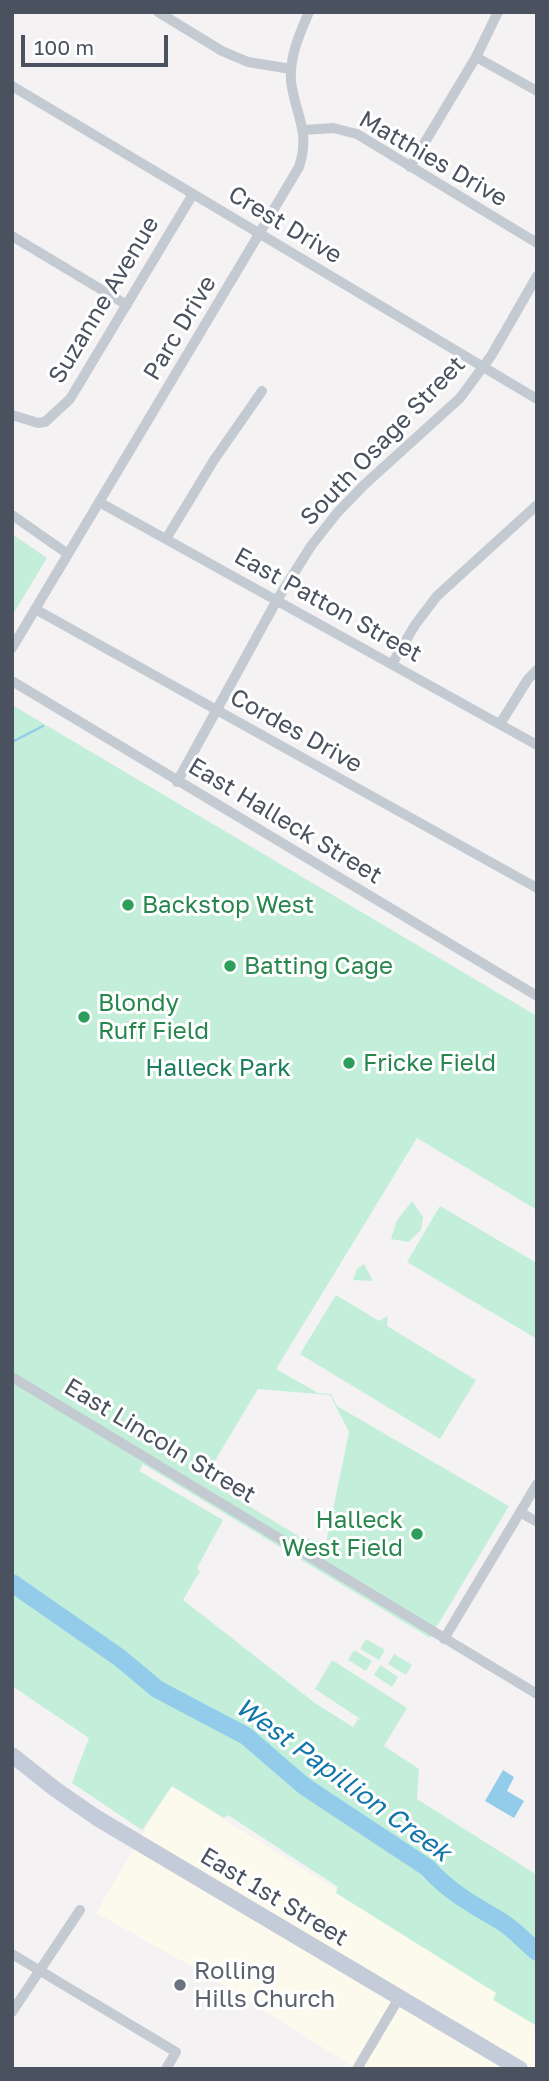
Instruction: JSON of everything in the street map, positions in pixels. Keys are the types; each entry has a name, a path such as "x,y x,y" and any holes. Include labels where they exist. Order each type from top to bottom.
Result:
{"main road":[{"name":"East 1st Street","path":"12,1755 55,1790 97,1818 520,2069"}],"street":[{"path":"158,12 222,51 248,62 291,69"},
{"name":"Parc Drive","path":"12,648 299,167 305,150 304,130 296,107 291,69 294,50 309,12"},
{"path":"410,167 476,57 498,12"},
{"path":"476,57 537,90"},
{"name":"Crest Drive","path":"12,86 537,399"},
{"name":"Matthies Drive","path":"304,130 333,128 357,134 537,243"},
{"name":"Suzanne Avenue","path":"12,415 47,427 70,399 192,194"},
{"path":"12,236 127,305"},
{"name":"South Osage Street","path":"177,782 277,600 311,546 364,485 460,398 483,368 537,275"},
{"path":"166,539 214,460 262,391"},
{"name":"East Patton Street","path":"99,502 537,745"},
{"path":"392,664 415,625 437,596 537,505"},
{"path":"12,515 68,554"},
{"name":"Cordes Drive","path":"35,609 537,888"},
{"path":"500,724 528,679 537,670"},
{"name":"East Halleck Street","path":"12,681 537,996"},
{"name":"East Lincoln Street","path":"12,1377 537,1694"},
{"path":"444,1639 537,1484"},
{"path":"520,1512 537,1522"},
{"path":"12,2012 80,1910"},
{"path":"12,1954 176,2052 166,2069"},
{"path":"357,2069 399,1998"}],"shaded area":[{"path":"171,1786 537,2016 537,2069 357,2069 214,1979 96,1913"}],"green space":[{"path":"12,534 47,558 12,616"},
{"name":"Halleck Park","path":"12,705 537,1016 537,1210 417,1138 276,1369 318,1393 331,1394 337,1406 509,1506 430,1638 143,1464 139,1471 223,1520 197,1568 200,1571 183,1600 315,1703 353,1727 358,1719 362,1720 315,1689 332,1660 407,1708 384,1746 419,1769 417,1799 537,1875 537,2026 493,2000 496,1993 336,1893 338,1887 228,1815 224,1818 172,1786 142,1830 72,1783 89,1738 12,1686","holes":["258,1389 330,1395 349,1432 326,1543 300,1537 204,1479"]},
{"path":"412,1201 423,1217 421,1230 408,1242 391,1239 397,1220"},
{"path":"440,1206 537,1263 537,1339 407,1262"},
{"path":"364,1264 373,1281 353,1280 357,1269"},
{"path":"336,1295 379,1321 388,1316 387,1326 476,1380 440,1439 300,1354"},
{"path":"366,1639 385,1650 379,1660 360,1649"},
{"path":"354,1650 372,1661 366,1671 348,1660"},
{"path":"394,1654 412,1665 406,1675 388,1664"},
{"path":"380,1665 398,1677 392,1687 374,1675"}],"water":[{"path":"503,1770 514,1777 507,1791 524,1801 514,1818 485,1801"}],"waterway":[{"path":"12,742 43,726"},
{"name":"West Papillion Creek","path":"12,1583 120,1658 157,1689 246,1736 304,1786 428,1868 452,1891 504,1923 537,1952"}],"place":[{"name":"Backstop West","path":"128,905"},
{"name":"Batting Cage","path":"230,966"},
{"name":"Blondy Ruff Field","path":"84,1017"},
{"name":"Fricke Field","path":"349,1063"},
{"name":"Halleck West Field","path":"417,1534"},
{"name":"Rolling Hills Church","path":"180,1985"}]}
